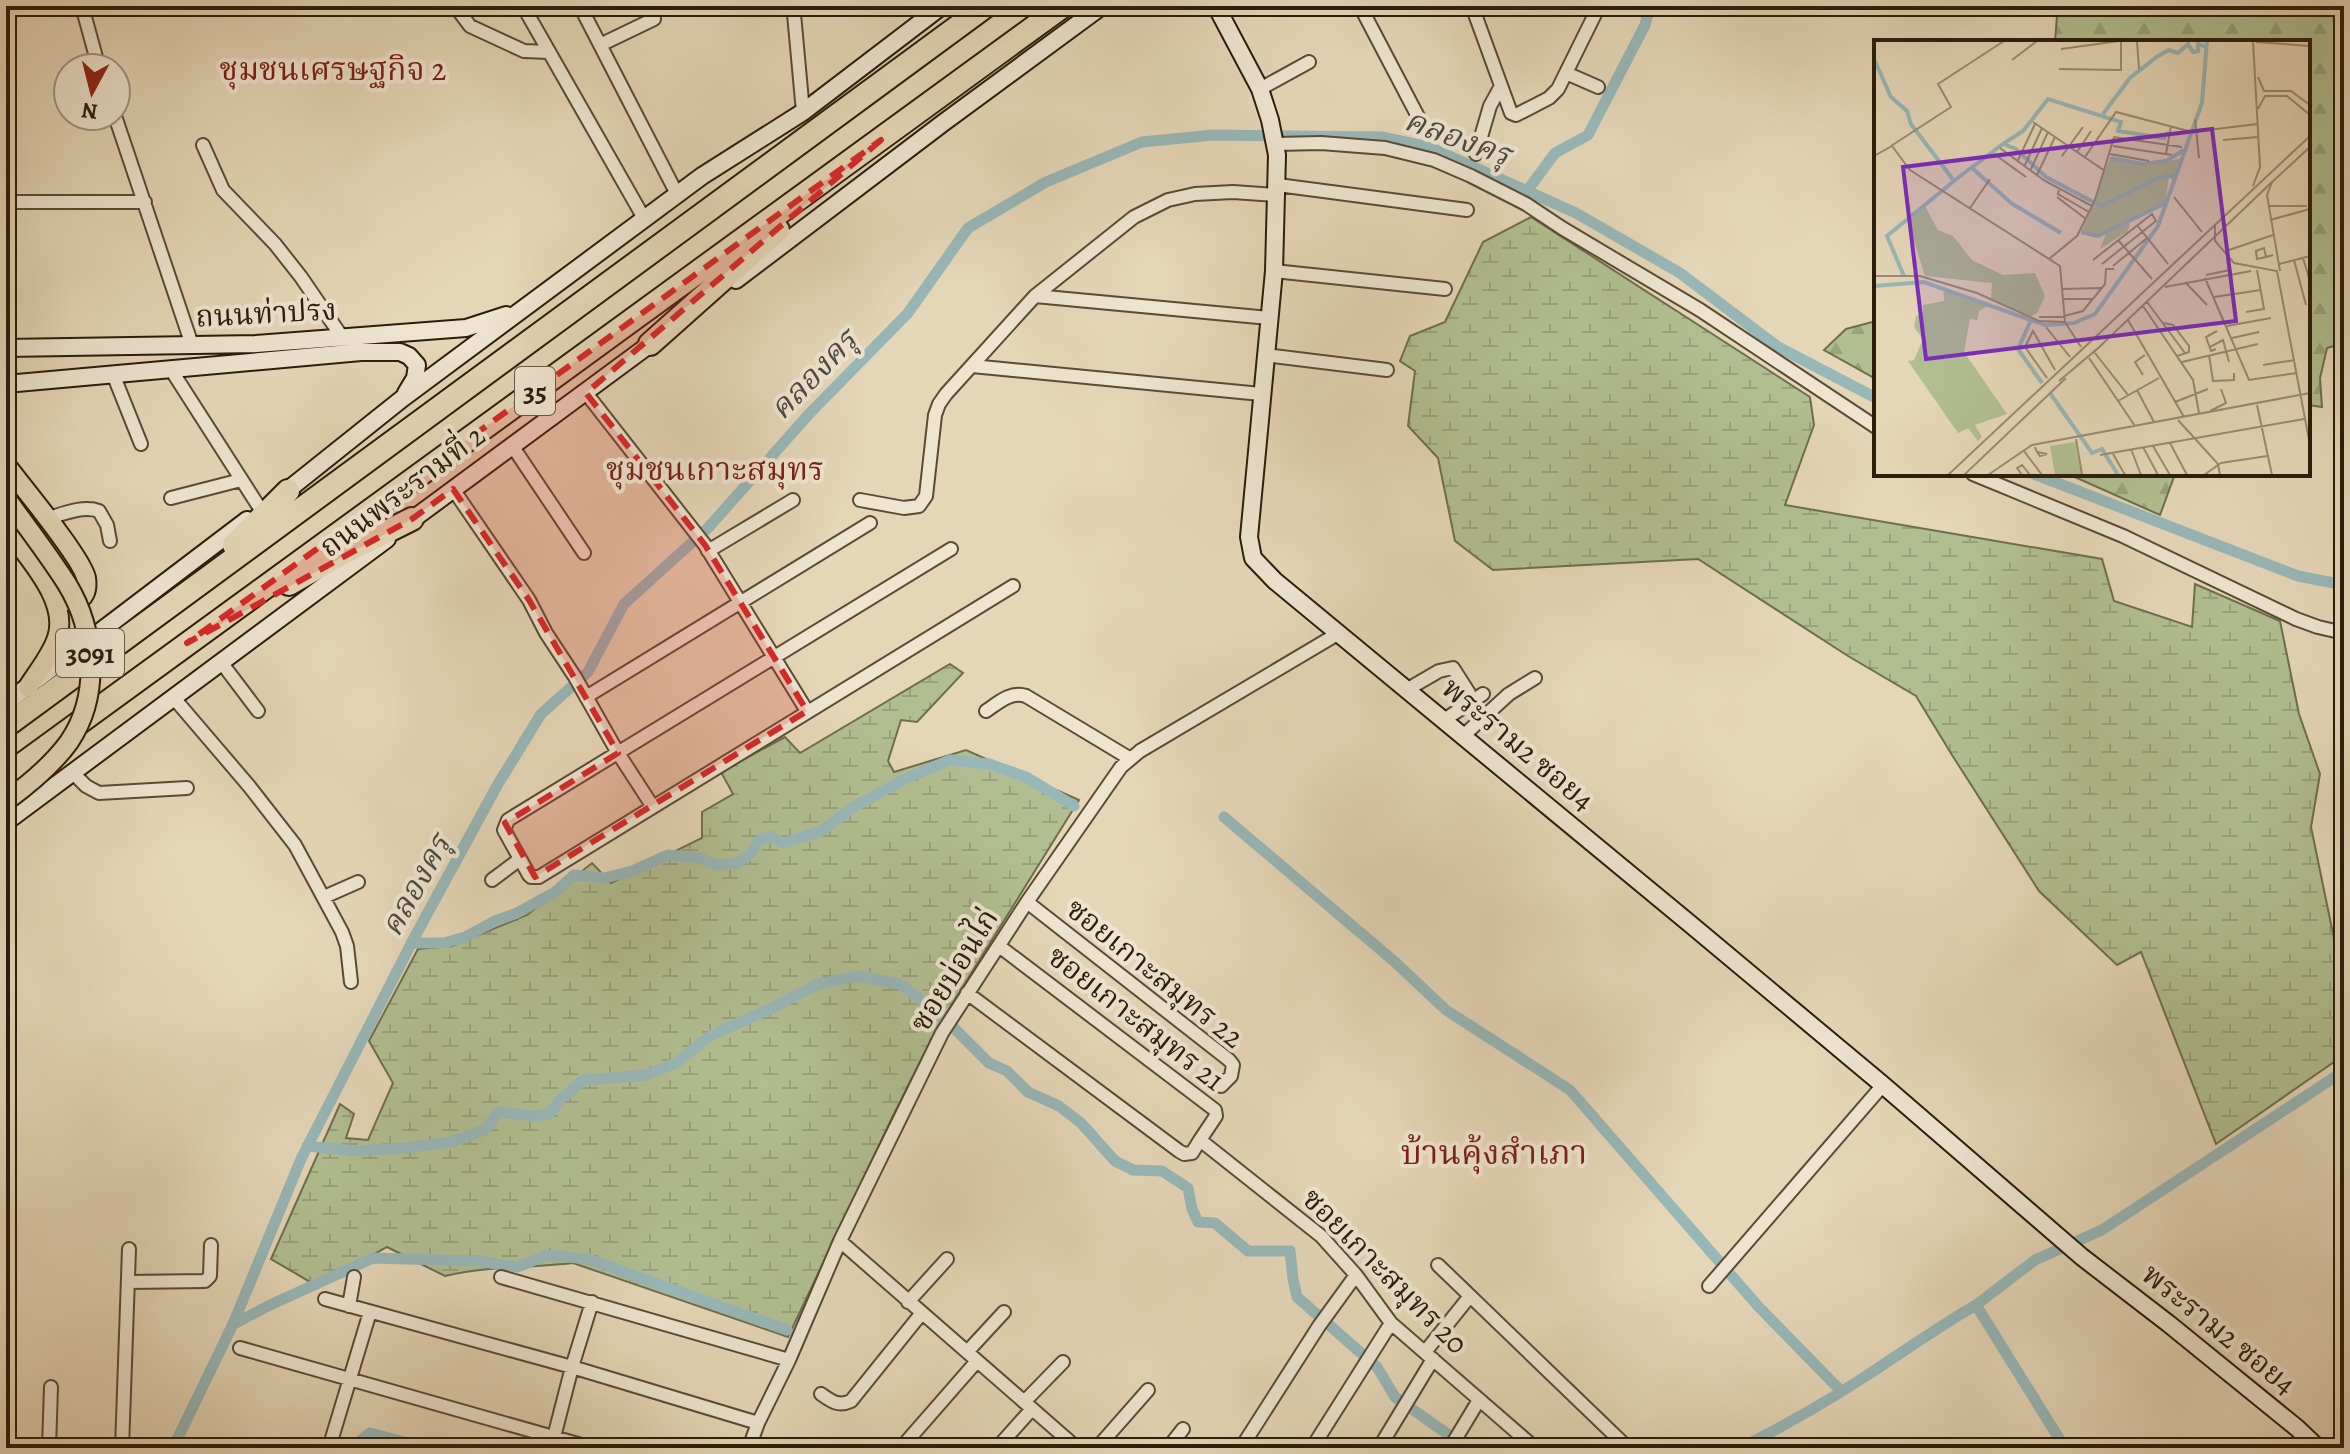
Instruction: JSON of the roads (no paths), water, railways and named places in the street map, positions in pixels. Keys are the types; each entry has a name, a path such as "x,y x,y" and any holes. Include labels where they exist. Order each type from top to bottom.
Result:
{"highway":[{"name":"ถนนพระรามที่ 2","path":"6,726 986,6"},
{"name":"ถนนพระรามที่ 2","path":"6,776 1063,6"},
{"path":"650,344 881,140"},
{"path":"183,597 288,491"},
{"path":"187,643 336,557 412,519"}],"main road":[{"path":"6,465 79,563 85,573 84,594 77,601 62,601 7,531"},
{"name":"3091","path":"6,498 68,585 84,620 90,648 91,675 82,716 69,742 47,766 6,801"},
{"path":"28,687 58,637 59,613 51,590"}],"street":[{"path":"82,6 95,52"},
{"path":"455,6 470,26 524,51 549,52"},
{"path":"523,6 645,220"},
{"path":"580,6 678,196"},
{"path":"790,6 797,37 803,112"},
{"name":"35","path":"6,703 288,491 403,398 702,176 803,112 942,6"},
{"name":"ถนนพระรามที่ 2","path":"6,822 1102,6"},
{"path":"1216,6 1260,89 1309,62"},
{"path":"1360,6 1424,128"},
{"path":"1472,6 1511,113 1516,115 1549,98 1558,89 1599,6"},
{"path":"600,45 654,19"},
{"path":"1566,73 1598,87"},
{"path":"1476,154 1490,106 1501,86"},
{"name":"พระราม2 ซอย4","path":"1260,89 1275,142 1277,190 1274,271 1249,537 1253,558 1265,572 1883,1085 2067,1245 2181,1333 2318,1448"},
{"path":"121,132 192,345"},
{"path":"1275,142 1385,148 1434,160 1471,176 1526,204 1700,310 1874,426"},
{"path":"203,145 223,190 275,244 342,337"},
{"path":"860,500 913,509 924,502 939,404 1035,296 1134,217 1168,200 1195,194 1277,190 1467,210"},
{"path":"6,202 145,202"},
{"path":"1274,271 1445,289"},
{"path":"1035,296 1269,318"},
{"name":"ถนนท่าปรง","path":"6,348 256,344 466,328 526,307"},
{"name":"ถนนท่าปรง","path":"6,384 298,356 400,352 417,365 415,378 403,398"},
{"path":"1265,355 1387,370"},
{"path":"972,366 1261,394"},
{"path":"170,368 261,510"},
{"path":"113,374 141,444"},
{"path":"586,393 696,533 807,711"},
{"path":"513,447 584,553"},
{"path":"1978,476 2123,536 2296,619 2344,633"},
{"path":"171,498 241,480"},
{"path":"453,489 529,600 653,807"},
{"path":"706,548 793,500"},
{"path":"46,519 78,510 99,511 107,525 110,541"},
{"path":"584,693 870,523"},
{"path":"951,549 508,820 504,830 529,875 539,877 1013,586"},
{"name":"ซอยบ่อนไก่","path":"749,1448 840,1241 942,1033 1113,778 1129,758 1339,633"},
{"path":"221,662 258,711"},
{"path":"1408,689 1439,671 1453,668 1476,693 1444,720"},
{"path":"1463,736 1509,694 1535,678"},
{"path":"986,711 1010,696 1026,696 1129,758"},
{"path":"173,697 295,845 347,946 351,982"},
{"path":"72,772 86,786 99,793 187,788"},
{"path":"492,880 520,859"},
{"path":"324,897 358,882"},
{"name":"ซอยเกาะสมุทร 22","path":"1027,902 1229,1060 1233,1070 1221,1086"},
{"name":"ซอยเกาะสมุทร 21","path":"999,946 1215,1110 1216,1116 1200,1140"},
{"path":"967,993 1179,1151 1192,1153 1200,1140"},
{"path":"1712,1283 1883,1085"},
{"name":"ซอยเกาะสมุทร 20","path":"1200,1140 1321,1236 1356,1275 1391,1323 1535,1448"},
{"path":"840,1241 1077,1448"},
{"path":"128,1282 205,1281 210,1276 211,1245"},
{"path":"122,1448 129,1249"},
{"path":"908,1302 947,1259"},
{"path":"1438,1265 1628,1448"},
{"path":"1241,1448 1319,1326 1356,1275"},
{"path":"349,1306 354,1277"},
{"path":"501,1277 789,1360"},
{"path":"1379,1448 1429,1356 1470,1296"},
{"path":"325,1299 572,1367 758,1423"},
{"path":"554,1437 592,1302"},
{"path":"329,1448 370,1312"},
{"path":"901,1448 1004,1312"},
{"path":"821,1394 833,1403 851,1401 921,1314"},
{"path":"1312,1448 1391,1323"},
{"path":"240,1348 592,1448"},
{"path":"997,1448 1063,1362"},
{"path":"49,1448 51,1387"},
{"path":"1097,1448 1148,1390"},
{"path":"1453,1444 1479,1400"},
{"path":"1168,1448 1183,1429"}],"waterway":[{"path":"1527,191 1555,153 1588,135 1645,25 1650,6"},
{"name":"คลองครุ","path":"173,1448 233,1324 301,1159 414,938 498,784 541,714 588,672 624,604 708,528 809,414 908,313 968,228 1046,182 1142,142 1213,135 1382,137 1429,147 1576,213 1680,273 1778,347 1874,397"},
{"name":"คลองครุ","path":"2039,476 2298,576 2344,585"},
{"path":"411,943 444,943 465,937 555,892 574,875 605,878 632,871 668,855 699,858 717,865 738,863 751,853 758,841 770,836 783,843 821,831 855,806 907,778 950,760 989,764 1026,777 1074,806"},
{"path":"1224,817 1395,962 1446,1010 1570,1090 1757,1305 1841,1391"},
{"path":"307,1146 356,1151 452,1142 486,1129 498,1112 533,1116 549,1114 583,1080 646,1075 676,1063 710,1036 818,984 857,976 900,984 943,1017 989,1063 1007,1071 1028,1092 1059,1106 1081,1123 1115,1161 1133,1170 1162,1171 1188,1188 1198,1222 1215,1223 1248,1251 1290,1251 1297,1297 1377,1367 1395,1397 1446,1433 1461,1448"},
{"path":"2065,1448 1976,1305 2035,1260 2102,1230 2344,1071"},
{"path":"234,1324 373,1258 477,1261 518,1267 547,1255 588,1259 787,1330"},
{"path":"1741,1448 1836,1395 1976,1305"},
{"path":"351,1448 370,1433 427,1448"}],"district":[{"name":"ชุมชนเศรษฐกิจ 2","path":"333,69"},
{"name":"ชุมชนเกาะสมุทร","path":"715,469"},
{"name":"บ้านคุ้งสำเภา","path":"1494,1152"}]}
